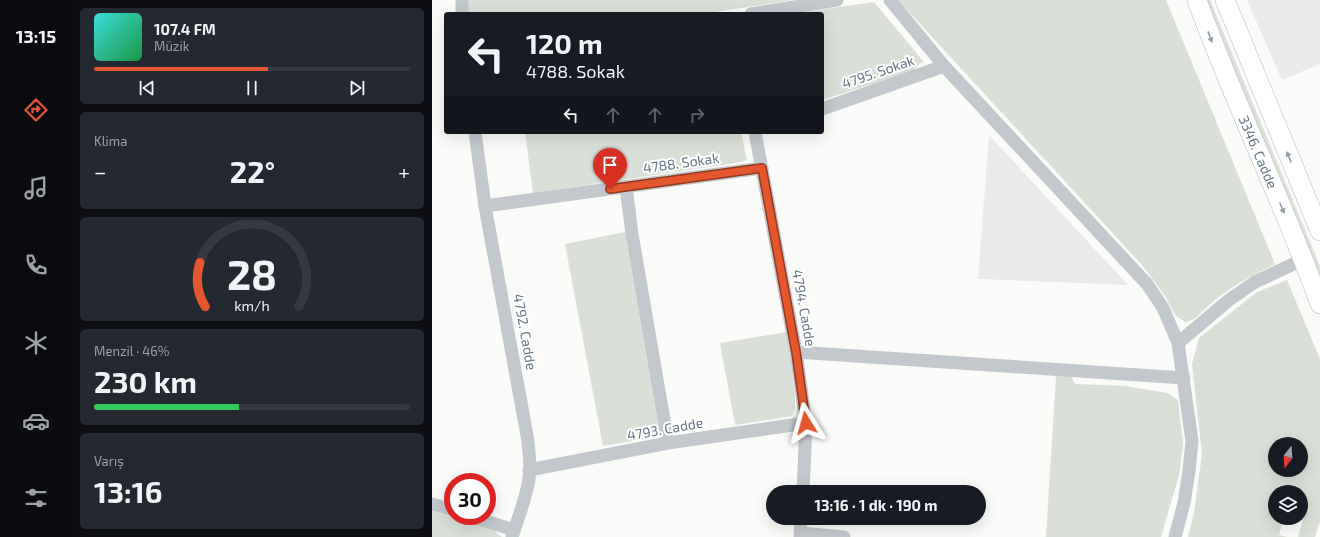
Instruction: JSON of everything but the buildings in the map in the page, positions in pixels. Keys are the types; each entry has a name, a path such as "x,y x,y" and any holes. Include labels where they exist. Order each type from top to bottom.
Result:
{"street":[{"path":"462,0 462,12"},
{"path":"763,12 837,0"},
{"path":"890,0 944,66 1147,284 1163,308 1178,343 1192,441 1190,472 1175,537"},
{"name":"3346. Cadde","path":"1197,0 1214,49 1304,259 1320,304"},
{"name":"3346. Cadde","path":"1225,0 1319,226"},
{"name":"4795. Sokak","path":"824,108 944,66"},
{"name":"4792. Cadde","path":"475,134 486,206 528,441 530,470 527,491 514,534"},
{"name":"4794. Cadde","path":"755,134 796,352 806,423 802,485"},
{"name":"4788. Sokak","path":"486,206 762,168"},
{"path":"626,187 632,234 668,444"},
{"path":"1178,343 1229,300 1255,282 1304,259"},
{"path":"796,352 1184,378"},
{"name":"4793. Cadde","path":"530,470 668,444 806,423"},
{"path":"432,504 444,507"},
{"path":"492,525 514,534"},
{"path":"801,525 800,535 844,537"}],"shaded area":[{"path":"467,0 793,0 715,12 468,12"},
{"path":"898,0 1166,0 1275,264 1231,288 1192,320 1185,322 1175,315 1165,296 1143,266"},
{"path":"1203,0 1210,0 1320,266 1320,284"},
{"path":"1247,0 1320,0 1320,64 1282,80"},
{"path":"874,2 924,62 919,64 913,71 824,99 824,12 805,12"},
{"path":"525,134 741,134 747,160 736,163 533,193"},
{"path":"989,135 1128,285 978,279"},
{"path":"625,232 660,436 603,446 565,244"},
{"path":"1287,280 1320,359 1320,521 1315,537 1298,537 1301,525 1308,525 1308,485 1268,485 1268,525 1282,525 1279,535 1287,537 1188,537 1194,513 1202,454 1192,364 1199,338 1257,292"},
{"path":"787,332 795,395 795,409 792,416 735,425 720,343"},
{"path":"1056,376 1072,376 1073,381 1076,384 1125,386 1168,393 1178,400 1183,443 1179,475 1161,537 1046,537"},
{"path":"432,511 444,515 444,525 478,525 494,530 502,537 432,537"}],"route":[{"path":"610,189 762,168 796,352 806,423"}]}
